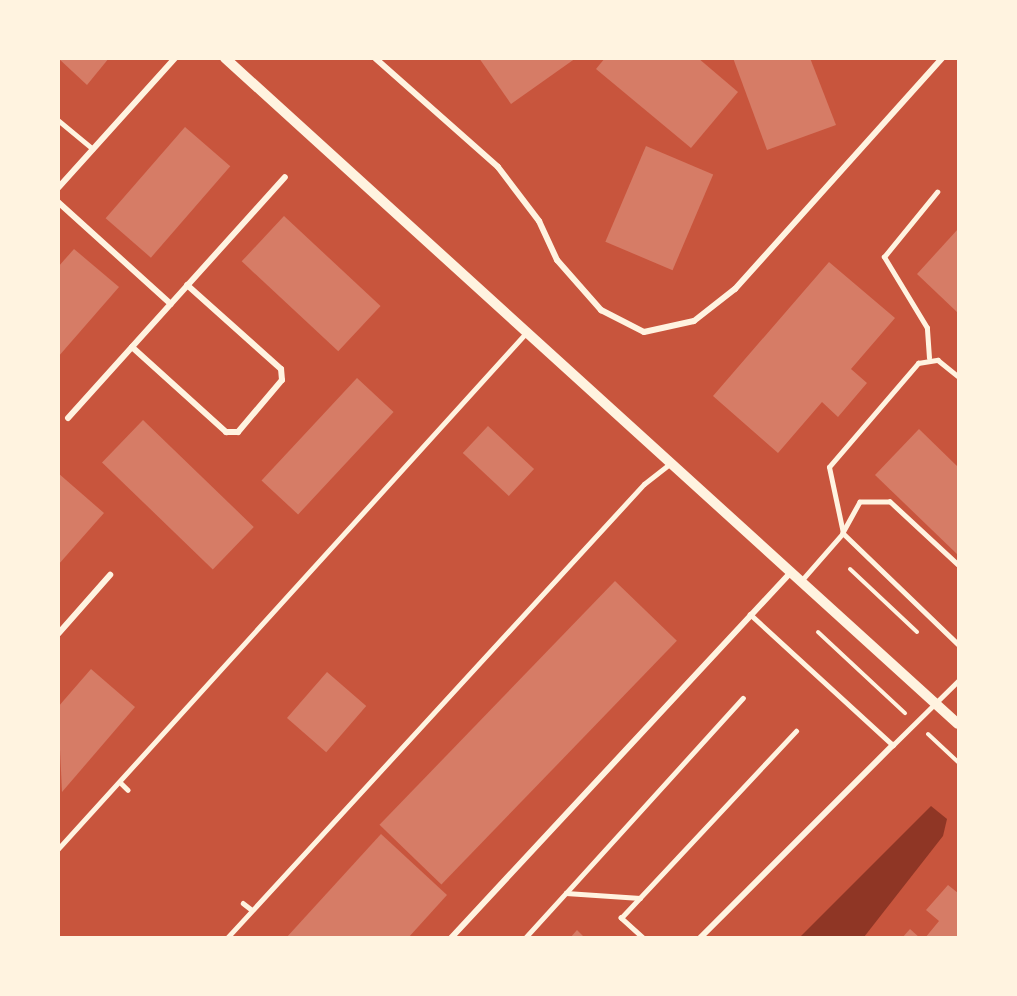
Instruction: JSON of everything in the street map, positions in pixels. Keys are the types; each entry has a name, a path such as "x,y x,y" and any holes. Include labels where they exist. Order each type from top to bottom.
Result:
{"street":[{"path":"58,188 175,58"},
{"path":"225,58 958,724"},
{"path":"375,58 498,167 539,221 557,260 601,310 644,332 694,321 735,289 942,58"},
{"path":"68,418 285,177"},
{"path":"58,202 171,304"},
{"path":"132,346 226,432 238,432 282,380 280,369 188,285"},
{"path":"451,938 791,572"},
{"path":"58,634 110,575"},
{"path":"700,938 893,745"}],"lane":[{"path":"58,120 93,149"},
{"path":"929,358 927,328 884,257 937,192"},
{"path":"58,849 527,332"},
{"path":"929,358 958,376"},
{"path":"929,358 918,363 829,467 843,533 958,644"},
{"path":"227,938 644,484 671,463"},
{"path":"801,581 843,533 860,502 890,502 958,565"},
{"path":"750,614 893,745 934,701 958,681"},
{"path":"525,938 743,698"},
{"path":"643,938 621,918 796,731"},
{"path":"120,782 128,789"},
{"path":"566,893 640,898"},
{"path":"243,903 252,910"}],"path":[{"path":"850,569 924,637"},
{"path":"818,632 958,762"}],"shaded area":[{"path":"931,806 947,819 943,836 864,937 800,937"}],"building":[{"path":"58,58 109,58 87,85"},
{"path":"479,58 576,58 511,104"},
{"path":"605,58 698,58 738,92 691,148 596,69"},
{"path":"733,58 810,58 836,125 767,150"},
{"path":"185,127 230,166 151,258 106,218"},
{"path":"646,146 713,175 673,270 605,242"},
{"path":"284,216 381,306 338,351 242,261"},
{"path":"958,229 958,313 917,274"},
{"path":"74,249 119,287 58,357 58,267"},
{"path":"829,262 895,318 851,369 867,383 838,417 822,402 778,453 713,396"},
{"path":"357,378 394,412 298,514 262,480"},
{"path":"143,420 254,527 213,569 102,462"},
{"path":"488,426 534,469 509,496 463,453"},
{"path":"919,429 958,467 958,555 875,475"},
{"path":"58,473 104,513 58,565"},
{"path":"615,581 677,641 441,885 380,825"},
{"path":"91,669 135,707 62,792 58,707"},
{"path":"327,672 366,706 326,752 287,718"},
{"path":"381,834 447,895 408,938 286,938"},
{"path":"948,885 958,893 958,938 925,938 939,921 926,910"},
{"path":"910,929 920,938 902,938"},
{"path":"577,930 585,938 570,938"}]}
